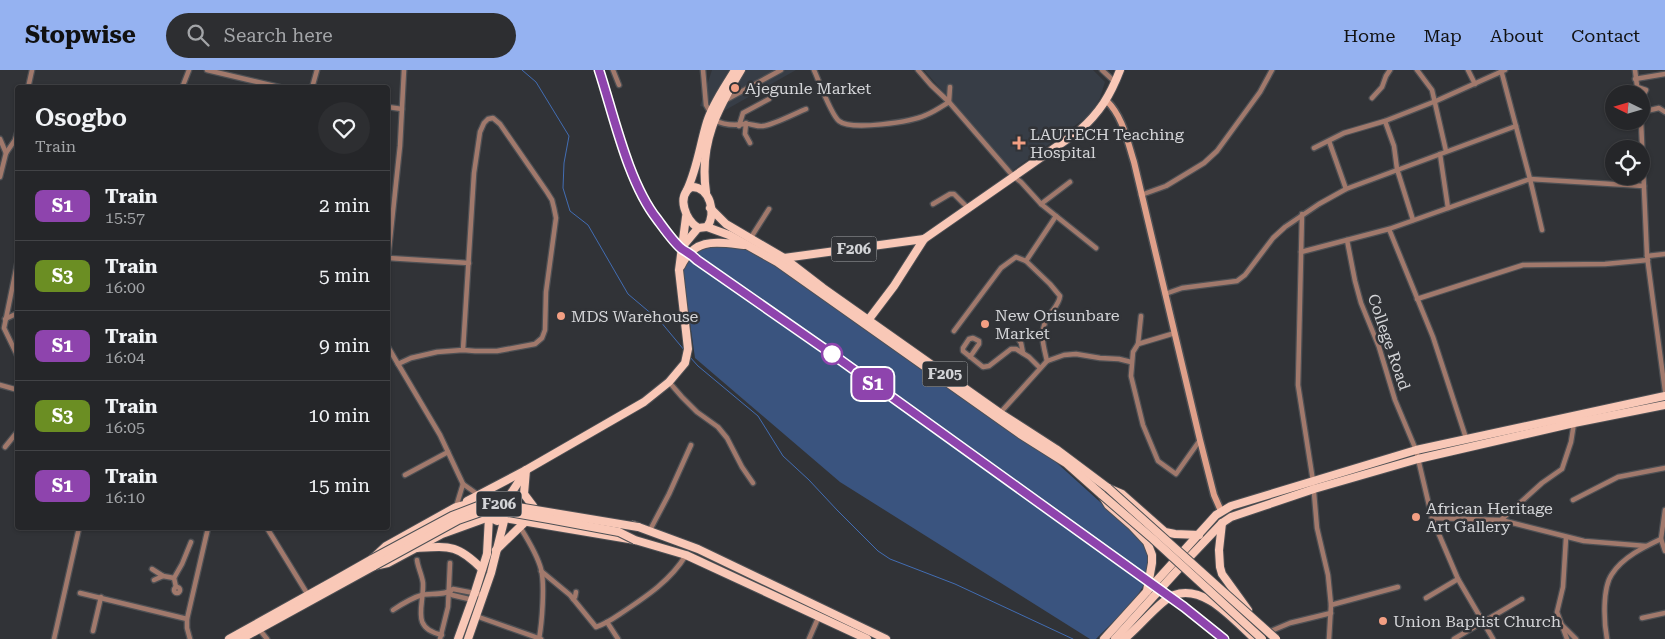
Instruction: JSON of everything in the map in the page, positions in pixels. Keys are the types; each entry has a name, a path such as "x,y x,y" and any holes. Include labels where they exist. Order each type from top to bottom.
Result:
{"main road":[{"path":"707,227 712,218 704,174 705,154 715,102 735,70"},
{"path":"682,248 698,228 686,217 684,201 687,190 712,117 741,70"},
{"name":"F206","path":"867,323 894,286 924,239 1079,131 1091,120 1107,100 1120,70"},
{"path":"687,190 691,187 696,187 706,192"},
{"name":"F205","path":"710,208 726,224 777,262 1056,449 1108,488 1277,639"},
{"name":"F206","path":"458,506 526,470 644,402 669,382 688,354 679,270 686,217"},
{"name":"F205","path":"698,228 707,227 749,242 784,258 867,323"},
{"name":"F206","path":"784,258 924,239"},
{"path":"679,270 687,254 696,247 720,242 749,242"},
{"path":"867,323 1020,434 1066,463 1153,539 1262,639"},
{"path":"1115,639 1222,523 1246,511 1313,485 1416,450 1665,396"},
{"path":"1104,639 1221,511 1231,506 1418,459 1574,423 1665,405"},
{"path":"506,501 526,470"},
{"path":"526,470 524,494 533,506"},
{"path":"1108,488 1122,494 1165,532 1199,535"},
{"path":"458,639 487,554 489,517 486,511 490,489"},
{"path":"1102,495 1108,505 1142,536 1150,548 1152,563 1147,591"},
{"path":"867,639 686,554 635,540 522,523 504,518 496,521 489,517 442,534 382,566 373,563 386,546 458,506 488,502 497,497 524,505 622,521 650,530 698,549 886,639"},
{"path":"468,639 491,573 504,518 509,510 506,501"},
{"name":"F206","path":"241,639 452,516 478,506 500,504 638,527"},
{"path":"522,523 520,511 524,505"},
{"name":"F206","path":"229,639 308,596 458,520 481,512 502,511 549,519 619,532 635,540"},
{"path":"496,550 522,523"},
{"path":"1222,523 1219,550 1222,574 1243,605 1277,639"},
{"path":"415,548 443,546 452,548 468,554 482,569"},
{"path":"761,588 764,580"},
{"path":"1124,639 1173,595 1188,594 1197,594 1208,598 1256,639"}],"street":[{"path":"28,85 32,70"},
{"path":"183,85 189,70"},
{"path":"207,70 270,85"},
{"path":"313,85 316,70"},
{"path":"390,239 400,146 404,70"},
{"path":"613,70 619,85"},
{"path":"703,70 706,105 712,117 720,123 739,126 746,123 762,126 806,109"},
{"path":"721,103 780,70"},
{"path":"814,70 835,117 848,125 882,124 910,120 925,116 949,102"},
{"path":"918,70 949,102 1013,176 1041,204 1096,248"},
{"path":"1102,70 1115,82"},
{"path":"1142,195 1166,186 1204,164 1217,151 1260,92 1272,70"},
{"path":"1372,98 1382,87 1390,70"},
{"path":"1417,70 1432,90 1436,101 1446,151"},
{"path":"1468,70 1475,84"},
{"path":"1314,148 1344,134 1385,121 1436,101 1502,70 1542,230"},
{"path":"1634,70 1636,85"},
{"path":"1635,79 1665,74"},
{"path":"949,102 950,87"},
{"path":"739,126 742,113 769,99"},
{"path":"1107,100 1120,118 1134,162 1200,440 1214,496 1221,511"},
{"path":"390,107 402,109"},
{"path":"1650,110 1658,108 1665,112"},
{"path":"398,364 423,354 463,350 497,350 535,344 542,338 546,330 546,292 556,218 552,200 500,124 493,118 488,119 484,123 480,132 474,173 463,350"},
{"path":"1385,121 1394,146 1397,169 1414,220"},
{"path":"746,123 745,134 750,143"},
{"path":"1165,294 1182,288 1237,282 1245,276 1273,238 1302,214 1346,189 1516,126"},
{"path":"1641,130 1648,258 1665,391"},
{"path":"0,139 6,153"},
{"path":"0,178 6,153 15,140"},
{"path":"1328,141 1346,189"},
{"path":"1440,154 1448,208"},
{"path":"1301,252 1389,229 1530,179 1644,186"},
{"path":"1041,204 1070,182"},
{"path":"933,204 950,194 954,194 969,209"},
{"path":"749,242 769,209"},
{"path":"1302,214 1298,385 1313,485 1315,516 1328,575 1331,604 1329,639"},
{"path":"1026,261 1056,216"},
{"path":"1389,229 1433,337 1466,438"},
{"name":"College Road","path":"1348,240 1355,281 1361,302 1379,347 1395,400 1416,450 1432,518 1458,579 1493,639"},
{"path":"1417,300 1523,264 1605,264 1665,254"},
{"path":"954,331 1001,268 1016,257 1026,261 1060,296 1058,304 1046,319 1042,329 1042,341 1047,361"},
{"path":"390,258 469,263"},
{"path":"15,273 4,328 15,351"},
{"path":"5,318 15,314"},
{"path":"1141,316 1138,344 1131,362 1131,376 1143,425 1158,462 1176,474 1200,440"},
{"path":"1138,344 1175,333"},
{"path":"1016,336 1023,352"},
{"path":"970,357 986,368 1011,349 1016,349 1023,352 1040,368"},
{"path":"390,350 424,406 463,484 488,502"},
{"path":"1000,413 1047,361 1064,355 1076,354 1131,362"},
{"path":"669,382 697,412 718,427 727,438 742,467 753,483"},
{"path":"0,385 15,389"},
{"path":"1501,520 1542,483 1562,469 1569,449 1574,423"},
{"path":"5,447 15,434"},
{"path":"650,530 691,445"},
{"path":"405,475 448,452"},
{"path":"1573,500 1618,477 1665,468"},
{"path":"458,506 463,484"},
{"path":"1665,510 1662,538 1665,551"},
{"path":"1432,518 1501,520 1566,538 1646,546"},
{"path":"476,616 540,639 542,626 542,571 522,523"},
{"path":"54,639 79,530"},
{"path":"190,639 187,628 188,619 208,530"},
{"path":"268,530 308,596"},
{"path":"1566,538 1563,587 1557,612 1567,639"},
{"path":"1607,639 1605,616 1610,576 1624,561 1662,538"},
{"path":"190,542 189,548 174,578 178,589 193,594"},
{"path":"542,571 572,597 594,627 598,627 652,592 677,569 686,554"},
{"path":"416,560 423,582 420,613 422,623 427,629 441,637 448,607 450,563"},
{"path":"152,569 163,576 174,578"},
{"path":"154,580 163,576"},
{"path":"1426,598 1458,579"},
{"path":"1331,604 1398,587"},
{"path":"393,610 423,595 449,592 453,589 482,598"},
{"path":"449,592 452,595 482,598"},
{"path":"80,593 188,619"},
{"path":"93,631 101,597"},
{"path":"1454,639 1522,600"},
{"path":"1271,631 1290,623 1331,613"},
{"path":"1642,618 1665,613"},
{"path":"809,639 818,616"},
{"path":"607,622 618,639"},
{"path":"1562,625 1576,639"},
{"path":"259,629 267,639"}],"shaded area":[{"name":"Ajegunle Market","path":"712,70 796,70 722,112 700,106"},
{"name":"LAUTECH Teaching Hospital","path":"924,70 1093,70 1105,82 1100,98 1091,114 1012,171"},
{"path":"720,243 750,247 1047,454 1140,538 1148,556 1149,568 1142,589 1128,607 1096,639 1090,639 840,482 695,358 681,259 691,247"}],"waterway":[{"path":"522,70 536,82 569,136 564,163 563,188 570,211 588,225 628,294 660,321 685,351"},
{"path":"689,356 698,366 758,416 783,456 878,551 890,559 955,584 1073,639"}],"railway":[{"path":"599,70 623,148 638,187 657,219 682,249 832,354 1146,580"},
{"path":"1162,591 1168,596"},
{"path":"1173,599 1224,639"}],"train":[{"name":"S1","path":"599,70 632,172 656,218 681,248 1205,622 1224,639"}],"place":[{"name":"Ajegunle Market","path":"735,88"},
{"name":"LAUTECH Teaching Hospital","path":"1019,143"},
{"name":"MDS Warehouse","path":"561,316"},
{"name":"New Orisunbare Market","path":"985,324"},
{"name":"African Heritage Art Gallery","path":"1416,517"},
{"name":"Union Baptist Church","path":"1383,621"}]}
